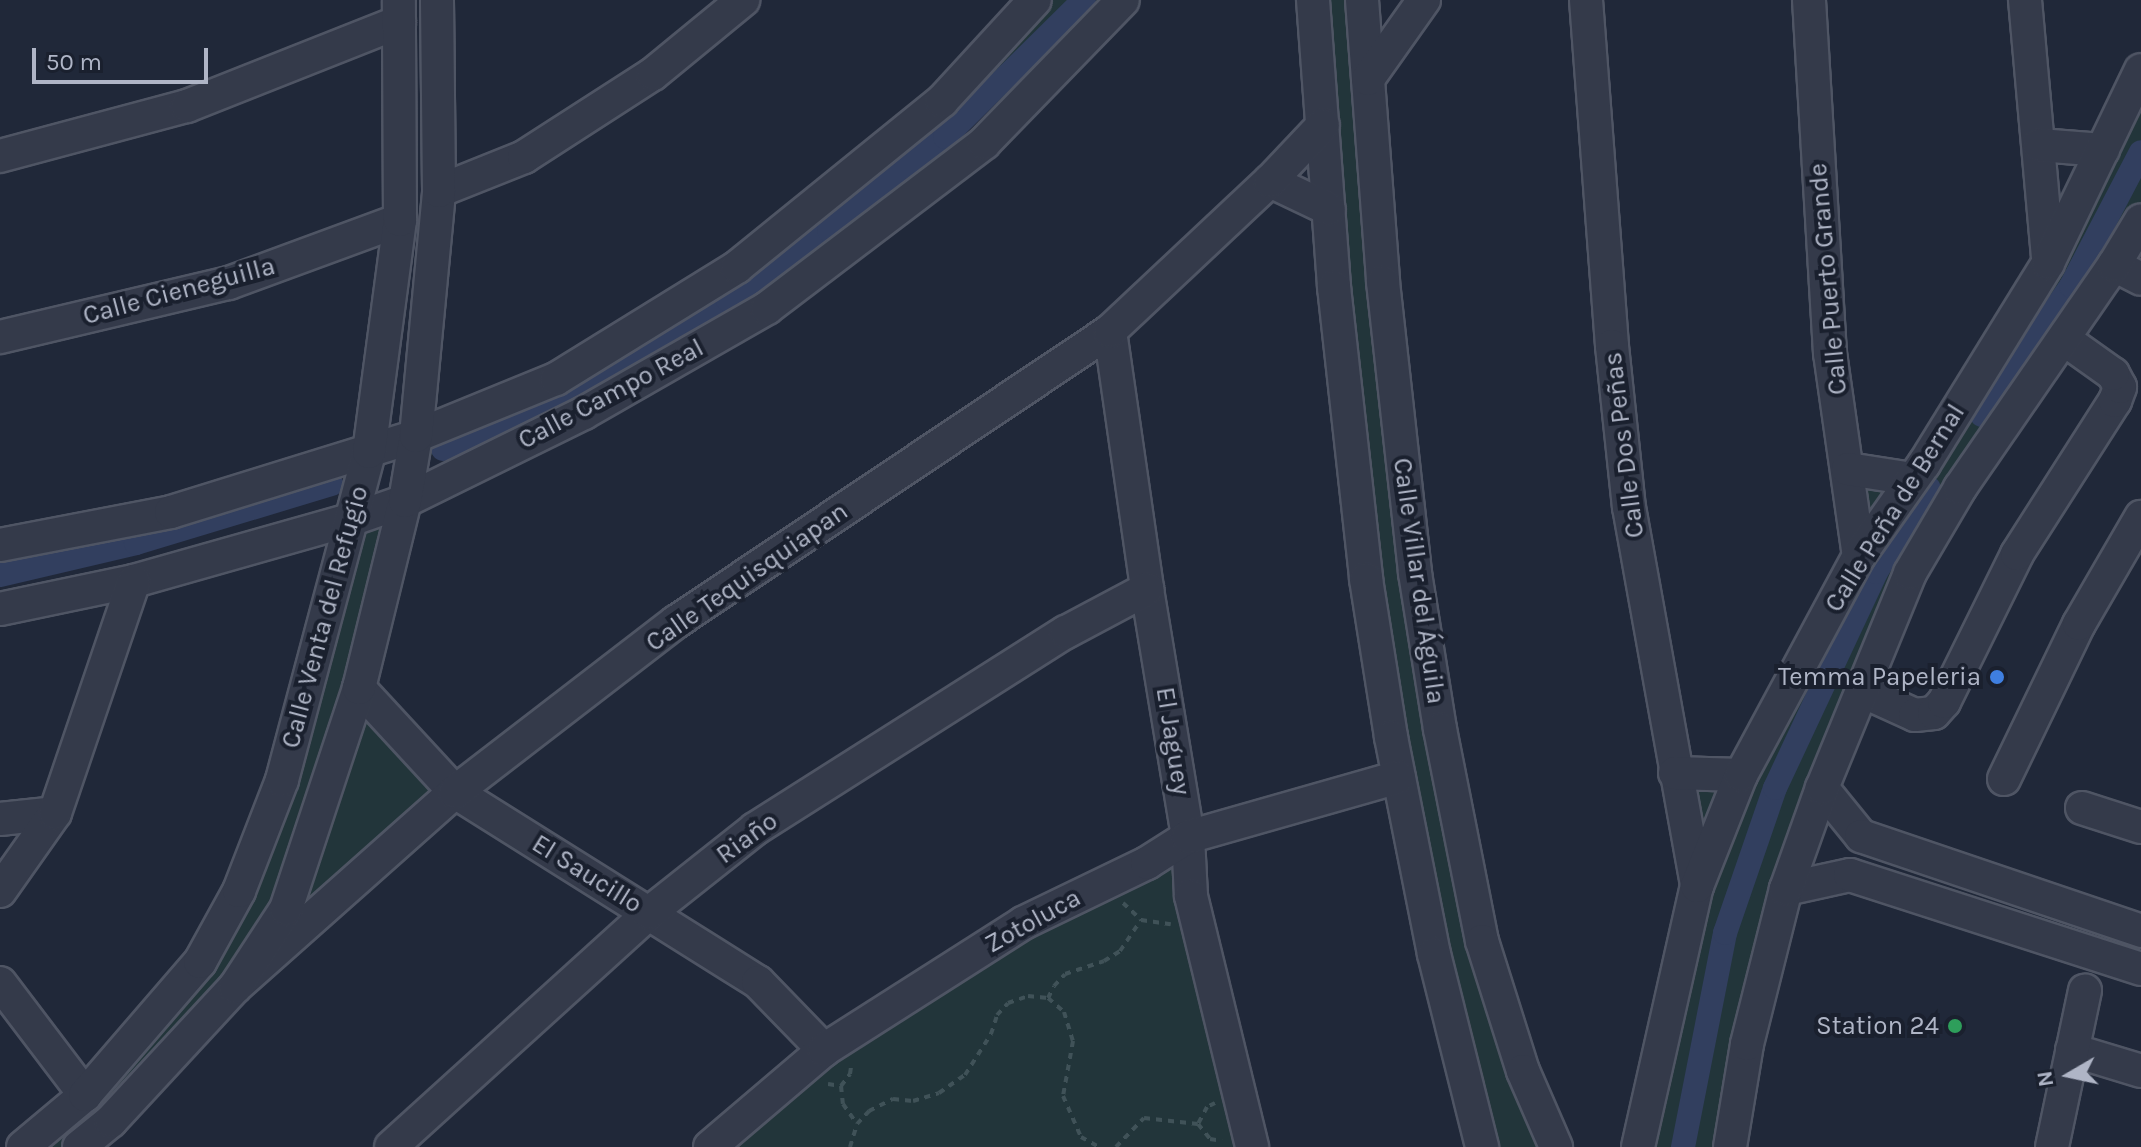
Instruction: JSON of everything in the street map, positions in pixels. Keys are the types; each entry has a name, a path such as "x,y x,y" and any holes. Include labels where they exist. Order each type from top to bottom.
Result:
{"street":[{"name":"Calle Venta del Refugio","path":"79,1147 111,1121 235,987 286,909 359,688 405,501 416,436 439,191 437,0"},
{"path":"439,191 524,157 653,74 743,0"},
{"name":"Calle Campo Real","path":"0,545 171,512 416,436 556,379 737,267 942,101 1035,0"},
{"name":"Calle Campo Real","path":"0,609 134,581 353,519 405,501 584,413 767,308 984,143 1123,0"},
{"name":"Calle Villar del Águila","path":"1313,0 1329,209 1366,579 1399,777 1434,954 1482,1147"},
{"name":"Calle Villar del Águila","path":"1362,0 1383,282 1415,573 1440,729 1482,941 1523,1071 1556,1147"},
{"name":"Calle Dos Peñas","path":"1586,0 1612,346 1629,507 1697,886"},
{"name":"Calle Puerto Grande","path":"1809,0 1822,259 1830,353 1859,556"},
{"path":"2025,0 2048,263"},
{"path":"1368,79 1420,1"},
{"name":"Calle Venta del Refugio","path":"23,1147 85,1095 200,962 239,891 282,780 369,452 400,220 399,11"},
{"path":"0,156 187,106 399,11"},
{"name":"Calle Peña de Bernal","path":"1638,1147 1697,886 1741,775 1859,556 1918,471 2048,263 2141,70"},
{"name":"Calle Tequisquiapan","path":"235,987 455,792 676,622 1110,331 1270,181 1323,125"},
{"path":"2039,145 2103,150"},
{"path":"1270,181 1329,209"},
{"name":"Calle Cieneguilla","path":"0,337 229,283 400,220"},
{"name":"Calle Peña de Bernal","path":"1730,1147 1747,1044 1786,889 1822,788 1910,573 1960,488 2064,339 2128,272 2141,220"},
{"name":"El Jaguey","path":"1110,331 1147,589 1188,837 1191,896 1252,1147"},
{"path":"1862,691 1915,715 1934,713 1944,702 2017,554 2115,401 2120,387 2113,374 2064,339"},
{"path":"1848,469 1918,471 1960,488"},
{"path":"2004,779 2079,624 2141,517"},
{"path":"0,891 55,813 134,581"},
{"name":"Riaño","path":"391,1147 649,913 755,829 1066,632 1147,589"},
{"name":"El Saucillo","path":"359,688 455,792 758,982 824,1050"},
{"path":"1675,773 1741,775"},
{"name":"Zotoluca","path":"710,1147 824,1050 1023,923 1147,863 1188,837 1399,777"},
{"path":"1822,788 1861,836 2141,931"},
{"path":"2082,808 2141,827"},
{"path":"0,819 55,813"},
{"path":"1786,889 1850,875 2141,969"},
{"path":"2036,933 2051,901"},
{"path":"200,962 235,987"},
{"path":"0,983 85,1095"},
{"path":"2052,1147 2085,990"},
{"path":"2072,1050 2141,1071"}],"path":[{"path":"1126,894 1118,898 1141,920 1173,925 1171,914"},
{"path":"1048,998 1065,974 1104,961 1120,951 1141,920"},
{"path":"850,1147 857,1124 869,1111 893,1099 913,1101 939,1093 965,1075 991,1034 997,1015 1008,1003 1028,996 1048,998 1064,1012 1073,1041 1063,1096 1069,1116 1081,1137 1099,1147"},
{"path":"841,1086 843,1104 857,1124"},
{"path":"1116,1147 1144,1118 1198,1124"}],"green space":[{"path":"1045,0 1097,0 1073,29 998,101 840,229 653,346 479,439 426,457 422,451 741,268"},
{"path":"1313,0 1362,0 1440,729 1556,1147 1482,1147 1391,737"},
{"path":"2141,70 2141,220 1960,488 1822,788 1730,1147 1638,1147 1697,886 1675,773 1741,774 1859,556 1848,469 1912,479"},
{"path":"333,473 338,480 330,491 170,539 0,583 0,555"},
{"path":"405,501 359,688 455,792 79,1147 23,1147 239,891 353,519"},
{"path":"1188,837 1252,1147 710,1147 824,1050"}],"waterway":[{"path":"443,449 621,362 727,299 829,230 945,137 1084,0"},
{"path":"1982,415 2071,286 2141,152"},
{"path":"0,575 136,543 331,484"},
{"path":"1683,1147 1725,933 1775,788 1876,572 1929,488"}],"place":[{"name":"Temma Papeleria","path":"1997,677"},
{"name":"Station 24","path":"1955,1026"}]}
